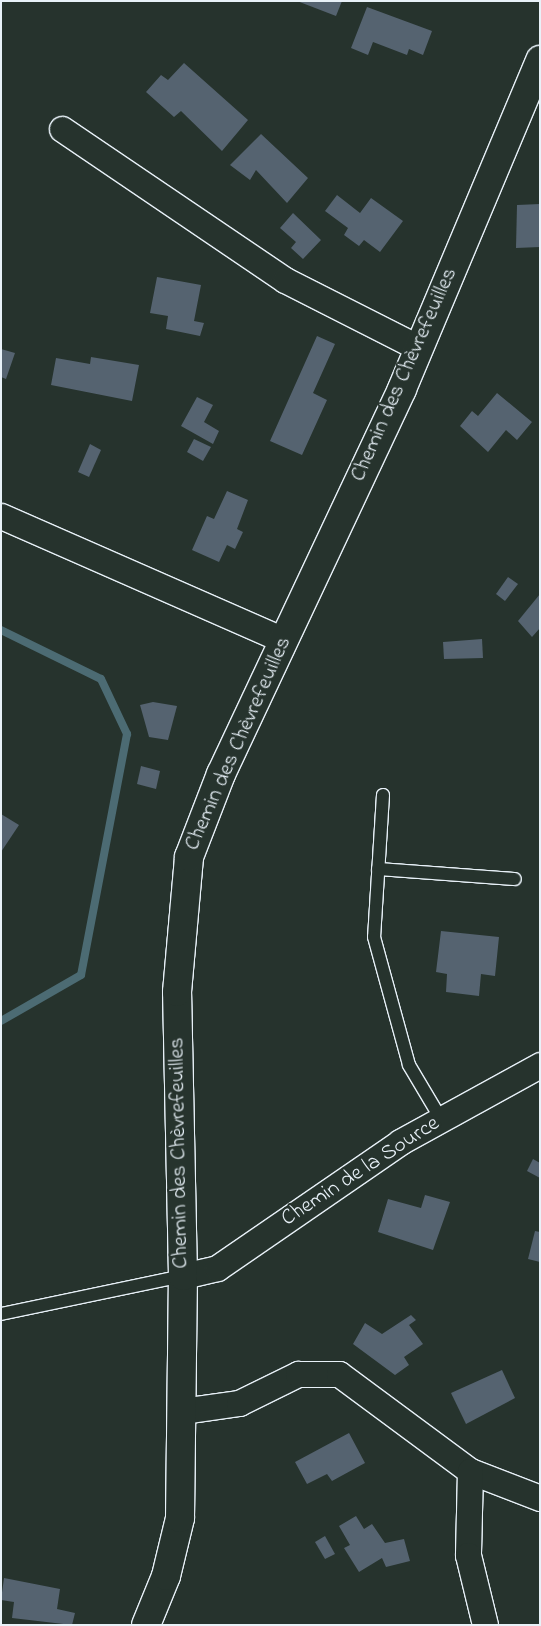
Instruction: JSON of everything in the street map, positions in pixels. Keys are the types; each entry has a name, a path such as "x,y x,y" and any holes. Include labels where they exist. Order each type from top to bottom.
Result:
{"street":[{"name":"Chemin des Chèvrefeuilles","path":"146,1625 166,1576 180,1518 183,1276 177,992 189,857 221,774 419,348 540,60"},
{"path":"62,129 285,280 419,348"},
{"path":"1,516 284,640"},
{"name":"Chemin de la Source","path":"183,1276 216,1268 400,1142 540,1065"},
{"path":"182,1411 239,1403 298,1374 339,1374 470,1471 540,1498"},
{"path":"470,1471 468,1555 486,1625"}],"lane":[{"path":"383,795 374,937 408,1065 441,1119"},
{"path":"378,870 515,879"},
{"path":"1,1314 183,1276"}],"building":[{"path":"297,1 342,1 336,16"},
{"path":"367,7 432,31 423,55 409,49 407,55 373,42 368,55 351,48"},
{"path":"184,63 248,120 222,151 181,111 174,117 146,92 161,75 168,80"},
{"path":"261,134 308,178 287,203 256,170 250,180 230,165"},
{"path":"337,195 360,213 371,198 403,221 380,252 364,240 359,246 344,235 348,228 325,211"},
{"path":"540,204 540,247 516,248 517,205"},
{"path":"293,213 321,240 303,259 291,248 296,242 280,228"},
{"path":"157,277 201,285 194,321 204,323 200,336 166,329 168,316 150,313"},
{"path":"317,336 335,344 313,393 327,400 302,455 270,441"},
{"path":"1,349 15,353 6,379 1,377"},
{"path":"91,357 139,365 132,401 51,385 56,358 90,364"},
{"path":"497,393 532,422 517,440 506,430 488,452 460,426 472,411 478,416"},
{"path":"197,397 213,405 204,422 219,431 213,444 181,426"},
{"path":"194,439 211,447 203,461 187,452"},
{"path":"90,444 101,450 89,477 78,472"},
{"path":"227,491 248,500 237,529 243,532 235,549 227,545 219,562 192,550 207,516 214,519"},
{"path":"508,577 518,584 505,601 496,594"},
{"path":"540,594 540,628 532,637 518,621"},
{"path":"482,639 483,658 444,659 443,642"},
{"path":"153,702 177,706 168,740 149,737 140,705"},
{"path":"141,766 160,771 156,789 137,784"},
{"path":"1,814 19,825 1,852"},
{"path":"441,931 499,937 495,976 481,974 479,996 446,992 447,974 436,972"},
{"path":"533,1159 540,1163 540,1178 527,1171"},
{"path":"425,1195 450,1202 433,1250 378,1232 388,1199 421,1208"},
{"path":"535,1231 540,1232 540,1262 528,1259"},
{"path":"411,1315 416,1320 409,1325 423,1344 404,1357 409,1365 395,1375 353,1344 365,1323 382,1334"},
{"path":"502,1370 515,1398 466,1424 451,1393"},
{"path":"349,1433 365,1463 332,1481 327,1474 307,1484 295,1462"},
{"path":"356,1516 364,1529 372,1524 385,1543 404,1539 410,1561 386,1567 382,1558 359,1572 344,1548 350,1545 339,1526"},
{"path":"325,1536 335,1554 325,1559 315,1542"},
{"path":"4,1578 60,1589 57,1609 75,1613 72,1625 12,1618 14,1602 1,1600"}],"waterway":[{"path":"1,630 101,679 127,734 81,975 1,1021"}]}
